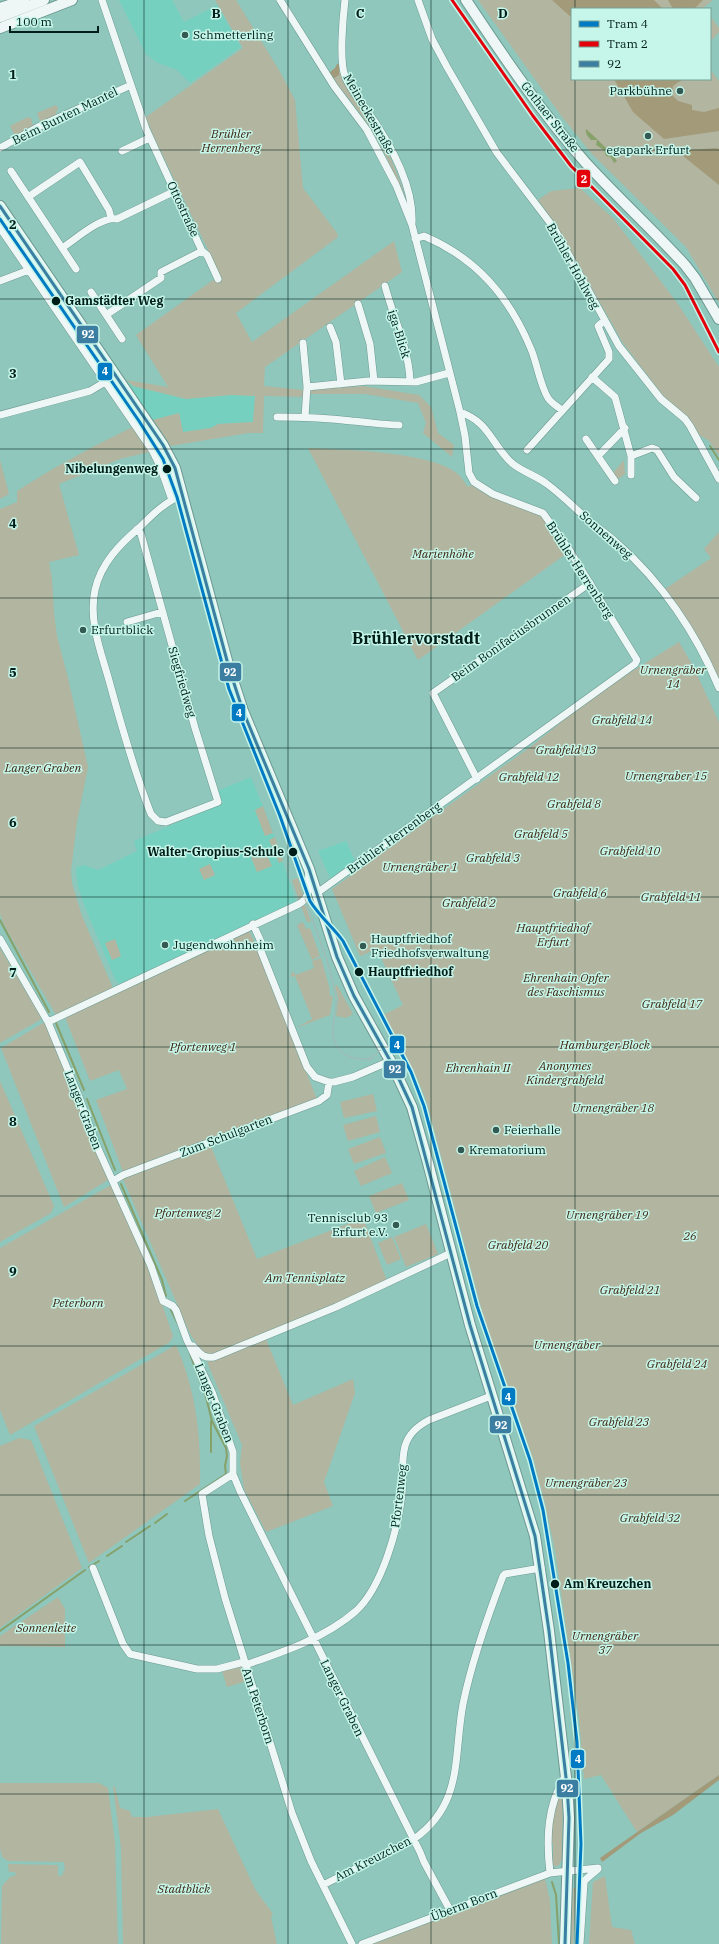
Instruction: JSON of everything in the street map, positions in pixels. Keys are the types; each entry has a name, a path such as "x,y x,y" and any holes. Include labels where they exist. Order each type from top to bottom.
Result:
{"main road":[{"path":"0,8 24,0"},
{"path":"0,17 44,0"},
{"path":"0,21 72,0"},
{"name":"Gothaer Straße","path":"466,0 523,82 569,142 594,171 685,265 695,278 719,319"},
{"path":"0,28 58,3"},
{"path":"0,206 144,418 175,468 237,694 309,869 336,957 354,996 390,1061 412,1107 470,1325 536,1536 566,1775 569,1818 565,1944"}],"street":[{"name":"Ottostraße","path":"102,0 150,138 202,251 207,255 218,279"},
{"name":"Brühler Herrenberg","path":"280,0 334,86 374,142 393,178 412,225 460,412 465,436 469,473 474,482 494,494 543,513 590,583 637,660 635,664 317,893"},
{"name":"Meineckestraße","path":"345,0 343,62 345,77 371,116 400,169 413,210 412,225"},
{"name":"Brühler Hohlweg","path":"418,0 432,39 438,51 498,153 554,228 619,346 661,400 684,419 690,426 719,479"},
{"name":"Beim Bunten Mantel","path":"0,148 66,114 131,85"},
{"path":"122,151 150,138"},
{"path":"28,197 80,162 109,210 111,218"},
{"path":"11,172 76,269"},
{"path":"62,248 102,221 111,218 117,219 175,191"},
{"path":"0,228 152,450 160,466 172,500"},
{"path":"415,239 424,236 459,254 480,270 500,294 516,318 531,349 548,398 562,410"},
{"path":"106,315 161,278 161,272 202,251"},
{"path":"0,281 29,270 40,264"},
{"name":"iga-Blick","path":"385,286 390,307 402,339 410,382"},
{"path":"91,292 122,339"},
{"path":"358,304 370,344 374,381"},
{"path":"527,450 609,359 610,356 598,326 604,321"},
{"path":"330,327 336,342 341,384"},
{"path":"303,343 307,388 305,417"},
{"path":"307,388 374,381 410,382 450,373"},
{"path":"0,416 90,391 115,376"},
{"path":"592,377 615,397 631,456 631,475"},
{"name":"Sonnenweg","path":"460,412 467,414 486,428 506,457 514,465 547,484 618,543 646,572 692,633 709,664 719,688"},
{"path":"277,417 305,417 399,425"},
{"path":"598,456 624,428"},
{"path":"586,439 615,481"},
{"path":"631,456 652,448 657,450 674,476 696,498"},
{"path":"137,529 172,500 183,495"},
{"name":"Siegfriedweg","path":"137,529 141,534 162,612 218,802 166,822 158,821 151,814 128,749 94,624 93,610 95,590 103,568 115,550 137,529"},
{"name":"Beim Bonifaciusbrunnen","path":"477,779 433,693 590,583"},
{"path":"127,622 162,612"},
{"path":"48,1022 253,924 299,904 305,899 309,891 309,869"},
{"path":"253,924 261,942 261,951 307,1067 314,1077 329,1082 353,1077 390,1061"},
{"name":"Langer Graben","path":"0,939 48,1022 79,1097 95,1142 151,1266 163,1301 173,1306 176,1310 187,1340 212,1392 226,1428 233,1452 233,1474 240,1491 414,1839 424,1862 450,1910"},
{"name":"Zum Schulgarten","path":"113,1181 130,1172 319,1101 327,1094 329,1082"},
{"path":"187,1340 203,1356 208,1358 214,1357 368,1292 451,1253"},
{"name":"Pfortenweg","path":"93,1568 127,1650 137,1656 184,1666 213,1669 278,1654 313,1638 344,1620 364,1601 382,1568 396,1529 402,1493 405,1446 409,1436 420,1424 491,1396"},
{"name":"Am Peterborn","path":"233,1474 202,1494 217,1567 244,1663 292,1813 323,1885 352,1944"},
{"name":"Am Kreuzchen","path":"323,1885 414,1839 424,1832 439,1816 450,1792 455,1772 463,1705 481,1632 503,1576 505,1574 541,1568"},
{"path":"550,1873 547,1839 548,1822 558,1788 566,1775"},
{"name":"Überm Born","path":"362,1944 550,1873 598,1868 585,1880 580,1944"}],"shaded area":[{"name":"Schmetterling","path":"119,0 172,0 184,22 217,5 241,47 190,83 177,70 156,62 146,54"},
{"path":"552,0 654,0 662,8 571,8 571,17"},
{"path":"668,0 703,0 695,8 672,8"},
{"path":"337,64 339,64 339,75 333,79 329,73"},
{"path":"615,80 682,80 673,86 672,95 678,101 692,105 692,110 704,112 719,108 719,131 664,139 633,112"},
{"path":"586,129 606,148 617,161 614,163 611,157 606,156 604,150 596,145 597,140 591,140 589,138 586,133"},
{"path":"719,149 719,185 677,151"},
{"path":"126,380 133,386 255,396 253,422 218,424 211,428 183,433 179,413 153,420"},
{"path":"251,777 271,826 296,902 119,984 115,979 86,910 78,887 76,872 77,867 84,865 98,870 137,851 134,841 221,804 217,791"},
{"path":"346,841 356,863 331,880 318,851"},
{"path":"719,1775 719,1780 673,1815 641,1833 602,1862 600,1858"}],"green space":[{"name":"Brühler Herrenberg","path":"215,0 236,0 279,70 295,100 303,188 337,233 338,237 236,313 252,342 394,241 402,272 265,367 264,386 303,390 363,386 419,395 431,407 438,433 454,445 452,457 423,433 426,423 418,403 365,394 309,394 309,397 264,396 263,433 249,433 170,446 153,420 179,413 183,432 211,428 218,424 253,422 255,396 232,395 186,399 133,386 126,380 168,387 136,335 220,275 153,135 146,117 243,48"},
{"name":"egapark Erfurt","path":"478,0 713,0 703,8 571,8 571,80 711,80 711,70 719,81 719,303 686,247 592,154 562,117"},
{"path":"711,17 719,28 719,32 711,41"},
{"path":"339,64 341,64 371,119 398,175 410,215 397,179 374,134 363,117 333,79 339,75"},
{"path":"56,105 58,108 55,116 42,122 40,121 37,113"},
{"path":"28,117 31,118 33,126 15,136 10,126"},
{"path":"580,188 613,218 678,304 719,367 719,456 709,441 698,434 664,397 623,343 557,227 538,200 551,191"},
{"name":"Langer Graben","path":"133,427 149,452 120,459 59,484 79,555 49,562 52,578 54,613 57,636 88,767 77,822 71,871 72,883 82,916 113,988 56,1015 5,927 0,914 0,509 17,502 17,491 31,482 74,457"},
{"name":"Marienhöhe","path":"308,448 365,451 409,456 447,467 459,475 468,487 472,485 488,495 524,507 540,516 551,528 566,554 418,660"},
{"path":"0,460 9,494 0,499"},
{"path":"624,460 625,474 617,480 613,473"},
{"path":"719,532 719,681 665,589 711,558 704,549"},
{"name":"Hauptfriedhof Erfurt","path":"679,642 693,666 719,722 719,1775 637,1832 601,1775 584,1779 579,1719 555,1550 534,1461 488,1334 427,1103 418,1081 383,1015 403,1005 377,949 360,956 332,889 533,745 607,687"},
{"path":"263,806 273,833 265,836 255,810"},
{"path":"275,837 283,861 279,863 269,840"},
{"path":"265,851 272,866 257,872 251,857"},
{"path":"210,864 215,875 204,880 199,869"},
{"path":"298,878 304,898 299,901 292,880"},
{"path":"301,906 306,906 311,922 307,922"},
{"path":"303,922 306,929 310,928 320,956 312,960 297,925"},
{"name":"Pfortenweg 1","path":"249,929 317,1099 123,1172 96,1100 127,1089 119,1070 90,1081 65,1017"},
{"path":"115,939 121,956 112,960 105,943"},
{"path":"0,948 41,1017 40,1020 0,1043"},
{"path":"321,958 329,986 330,996 333,996 330,1015 296,1028 312,1019 295,976 291,977 291,973 294,972 295,975 314,968 312,961"},
{"path":"337,985 353,1014 346,1018 336,1016 338,999 335,986"},
{"path":"45,1023 108,1178 108,1180 64,1207 1,1048"},
{"path":"0,1081 54,1206 51,1213 0,1242"},
{"path":"373,1094 377,1111 344,1118 340,1102"},
{"path":"376,1116 380,1132 348,1141 343,1125"},
{"path":"380,1137 386,1153 354,1164 348,1149"},
{"name":"Pfortenweg 2","path":"210,1144 257,1259 363,1218 387,1281 214,1354 204,1354 190,1334 123,1179"},
{"path":"385,1157 392,1173 361,1186 354,1171"},
{"path":"402,1183 409,1200 376,1213 369,1196"},
{"name":"Peterborn","path":"111,1185 149,1266 173,1336 170,1342 10,1435 0,1410 0,1248"},
{"path":"426,1224 438,1254 406,1267 394,1237"},
{"path":"392,1237 401,1259 387,1265 378,1243"},
{"path":"266,1339 293,1405 353,1379 355,1393 324,1482 333,1506 266,1532 244,1489 240,1463 242,1445 207,1362"},
{"path":"176,1345 183,1362 193,1396 196,1413 200,1484 89,1563 34,1426"},
{"path":"19,1438 31,1440 82,1568 0,1628 0,1446"},
{"name":"Sonnenleite","path":"58,1597 65,1609 65,1647 0,1646 0,1636"},
{"path":"242,1667 247,1681 227,1687 222,1671"},
{"path":"0,1783 99,1783 108,1788 115,1843 118,1944 1,1944 2,1886 10,1877 16,1875 15,1872 9,1872 8,1864 58,1865 58,1876 63,1875 63,1871 65,1871 64,1862 8,1861 2,1857 0,1848"},
{"name":"Stadtblick","path":"113,1786 115,1787 120,1808 130,1811 132,1817 147,1817 218,1809 255,1889 273,1914 271,1917 277,1944 123,1944 121,1848"},
{"path":"560,1790 563,1791 562,1859 559,1865 555,1867 553,1863 553,1843 551,1843 552,1819"},
{"path":"605,1876 612,1927 631,1930 635,1944 589,1944 593,1882"},
{"path":"545,1879 550,1900 552,1944 372,1944"},
{"path":"573,1888 576,1888 573,1944 569,1944"}],"waterway":[{"path":"610,154 628,151"},
{"path":"710,446 719,460"},
{"path":"0,920 49,1012"},
{"path":"56,1023 84,1090"},
{"path":"87,1099 115,1170"},
{"path":"121,1184 162,1280 166,1296"},
{"path":"171,1310 178,1324"},
{"path":"185,1501 226,1474 225,1466 227,1456 226,1448 212,1421 206,1397 190,1354"},
{"path":"211,1421 211,1452"},
{"path":"155,1523 167,1514"},
{"path":"126,1542 150,1526"},
{"path":"107,1556 122,1546"},
{"path":"89,1567 99,1561"},
{"path":"0,1631 85,1570"},
{"path":"552,1882 556,1895 559,1944"}],"tram line":[{"name":"2","path":"452,0 533,116 571,166 673,269 685,285 719,352"},
{"name":"4","path":"0,219 139,421 163,459 177,497 229,689 280,816 310,901 343,941 411,1072 424,1106 477,1306 530,1460 543,1510 568,1663 577,1742 581,1844 577,1944"},
{"path":"305,899 327,961 334,986 336,998 333,1029 334,1040 340,1050 352,1058 372,1058"},
{"path":"368,1060 383,1048"}],"transit line":[{"name":"92","path":"0,206 163,445 175,468 229,668 243,711 309,869 337,957 354,996 392,1064 412,1107 470,1325 535,1536 549,1631 567,1786 569,1818 565,1944"}],"place":[{"name":"Schmetterling","path":"185,35"},
{"name":"Parkbühne","path":"680,91"},
{"name":"egapark Erfurt","path":"648,136"},
{"name":"Gamstädter Weg","path":"56,301"},
{"name":"Nibelungenweg","path":"167,469"},
{"name":"Erfurtblick","path":"83,630"},
{"name":"Walter-Gropius-Schule","path":"293,852"},
{"name":"Jugendwohnheim","path":"165,945"},
{"name":"Hauptfriedhof Friedhofsverwaltung","path":"363,946"},
{"name":"Hauptfriedhof","path":"359,972"},
{"name":"Feierhalle","path":"496,1130"},
{"name":"Krematorium","path":"461,1150"},
{"name":"Tennisclub 93 Erfurt e.V.","path":"396,1225"},
{"name":"Am Kreuzchen","path":"555,1584"}],"district":[{"name":"Brühlervorstadt","path":"416,638"}],"park label":[{"name":"Urnengräber 14","path":"673,677"},
{"name":"Grabfeld 14","path":"622,720"},
{"name":"Grabfeld 13","path":"566,750"},
{"name":"Urnengraber 15","path":"666,776"},
{"name":"Grabfeld 12","path":"529,777"},
{"name":"Grabfeld 8","path":"574,804"},
{"name":"Grabfeld 5","path":"541,834"},
{"name":"Grabfeld 10","path":"630,851"},
{"name":"Grabfeld 3","path":"493,858"},
{"name":"Urnengräber 1","path":"420,867"},
{"name":"Grabfeld 6","path":"580,893"},
{"name":"Grabfeld 11","path":"671,897"},
{"name":"Grabfeld 2","path":"469,903"},
{"name":"Ehrenhain Opfer des Faschismus","path":"566,985"},
{"name":"Grabfeld 17","path":"672,1004"},
{"name":"Hamburger Block","path":"605,1045"},
{"name":"Ehrenhain II","path":"478,1068"},
{"name":"Anonymes Kindergrabfeld","path":"565,1073"},
{"name":"Urnengräber 18","path":"613,1108"},
{"name":"Urnengräber 19","path":"607,1215"},
{"name":"26","path":"690,1236"},
{"name":"Grabfeld 20","path":"518,1245"},
{"name":"Am Tennisplatz","path":"305,1278"},
{"name":"Grabfeld 21","path":"630,1290"},
{"name":"Urnengräber","path":"567,1345"},
{"name":"Grabfeld 24","path":"677,1364"},
{"name":"Grabfeld 23","path":"619,1422"},
{"name":"Urnengräber 23","path":"586,1483"},
{"name":"Grabfeld 32","path":"650,1518"},
{"name":"Urnengräber 37","path":"605,1643"}]}
